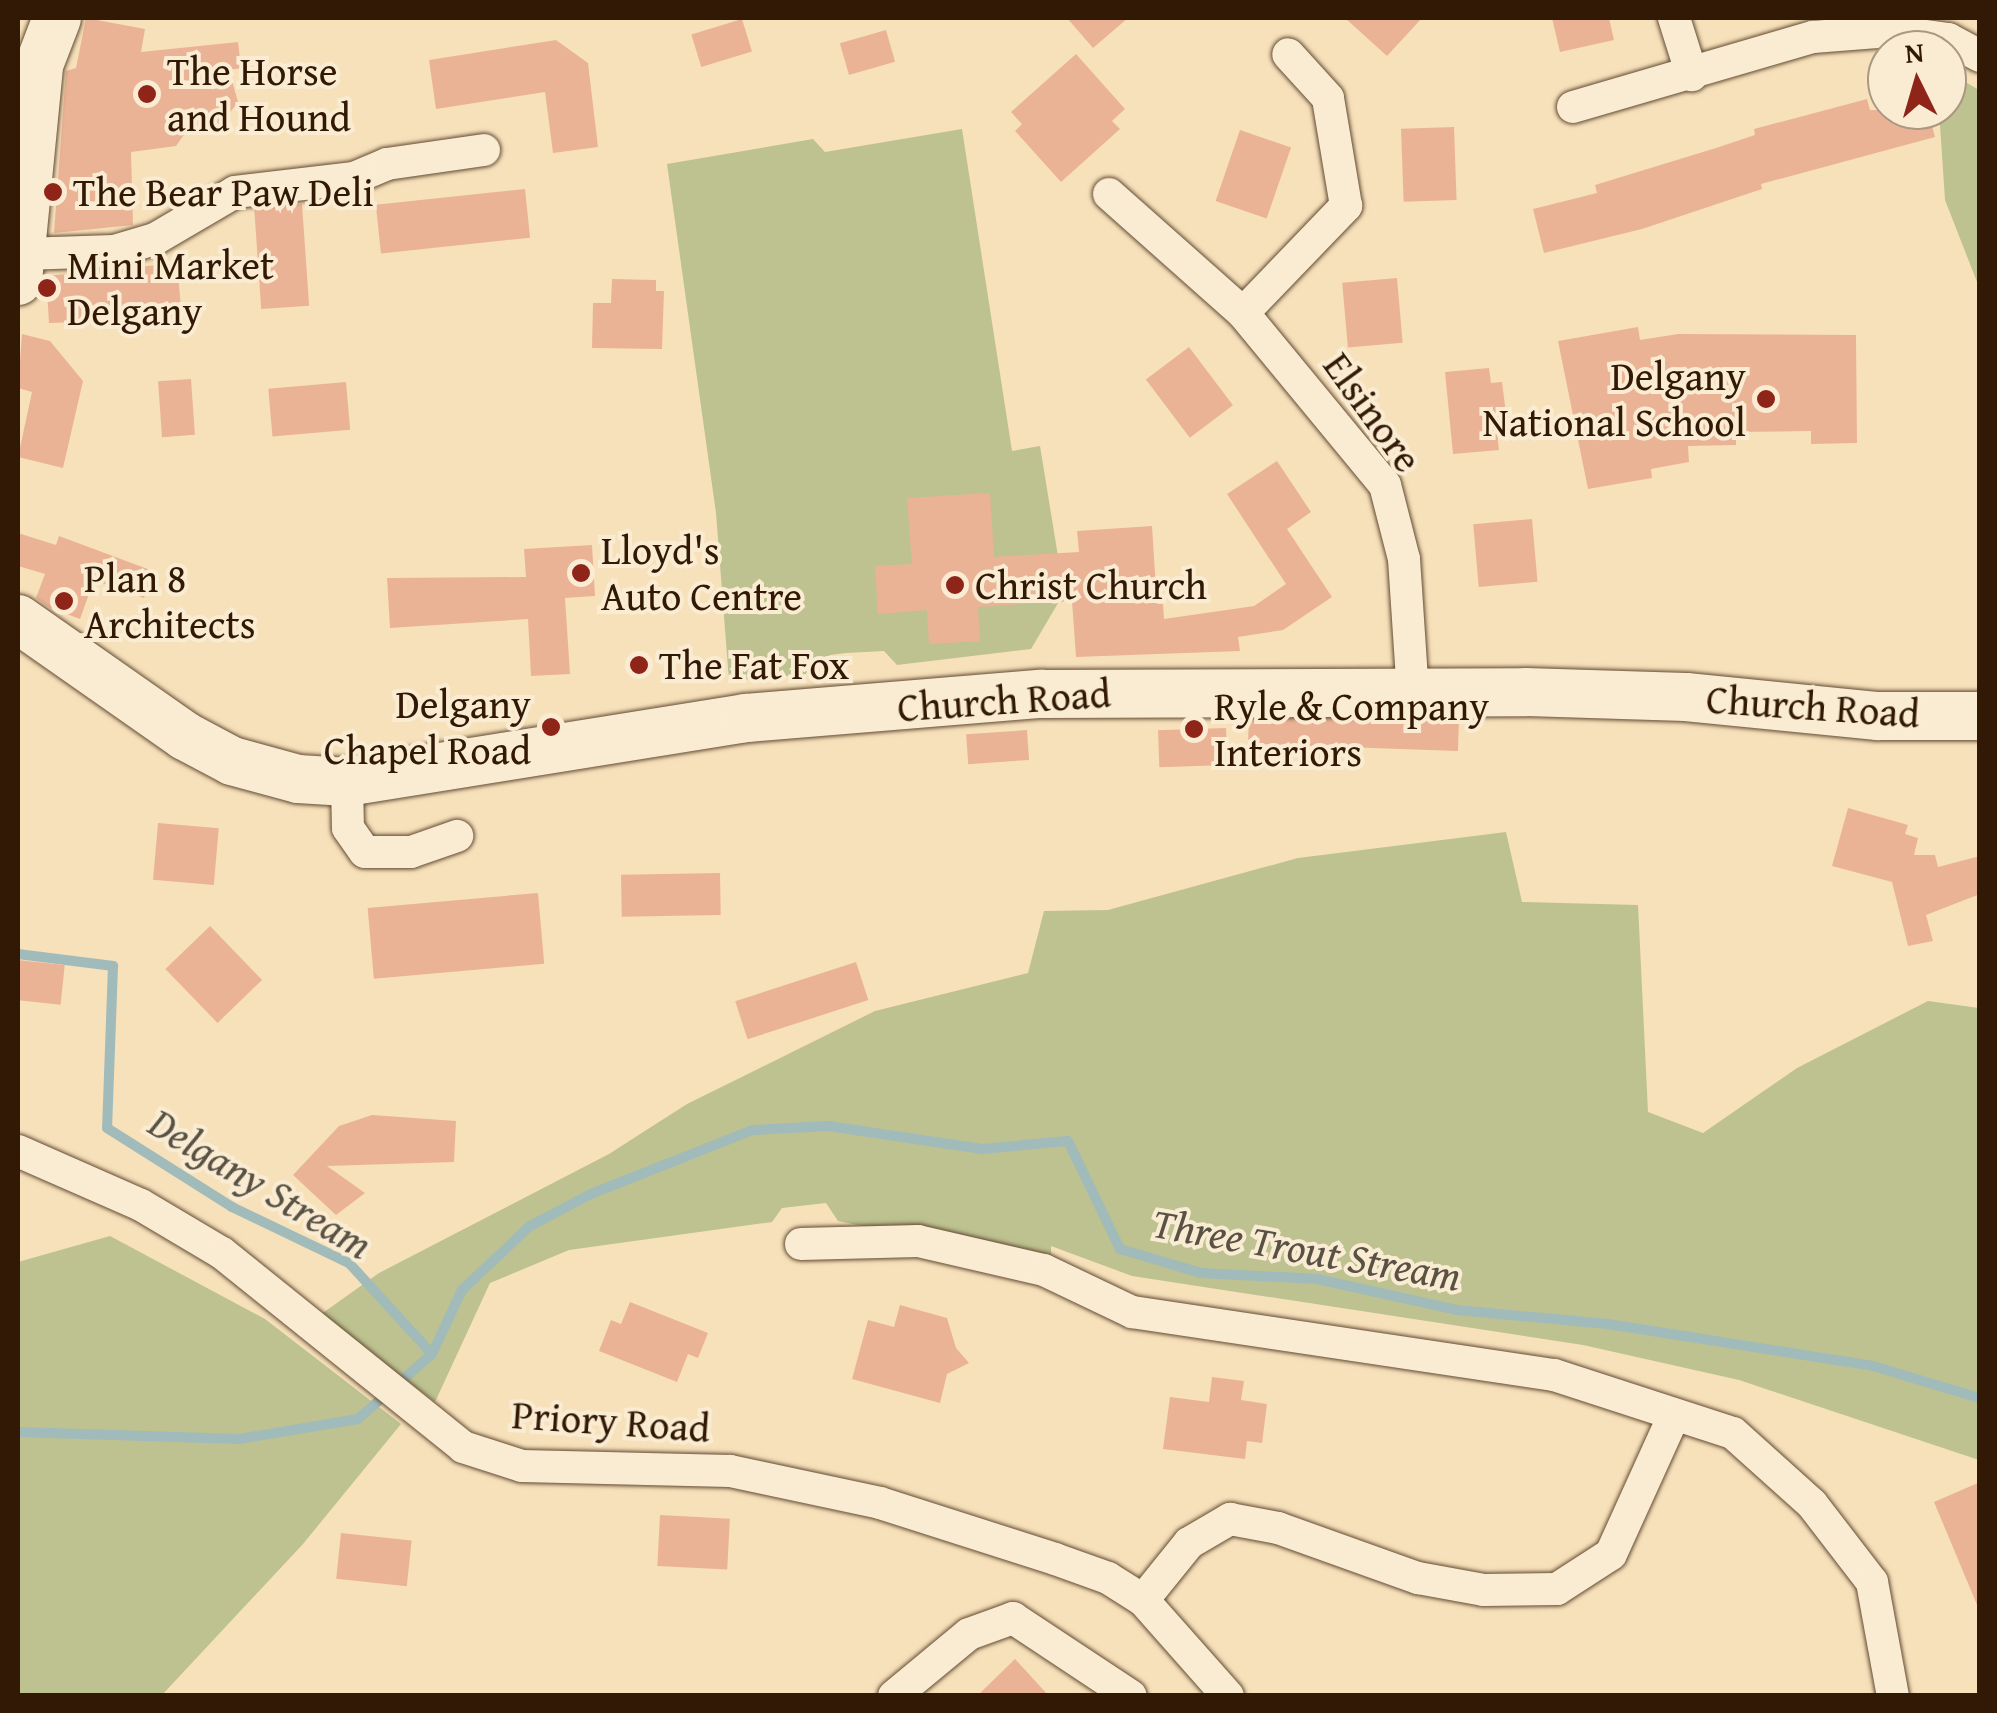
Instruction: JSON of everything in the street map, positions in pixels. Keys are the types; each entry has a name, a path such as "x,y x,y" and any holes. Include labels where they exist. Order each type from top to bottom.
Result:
{"main road":[{"path":"20,268 28,62 58,18"},
{"name":"Church Road","path":"18,619 185,736 232,760 298,779 347,782 746,718 1041,694 1686,696 1878,716 1980,716"}],"street":[{"path":"1674,18 1692,75"},
{"path":"1573,107 1813,38 1890,31 1948,39 1980,56"},
{"path":"1243,313 1346,206 1328,98 1288,54"},
{"path":"20,268 114,251 155,239 235,192 354,178 386,164 484,150"},
{"name":"Elsinore","path":"1110,194 1243,313 1385,485 1404,560 1413,695"},
{"path":"347,782 348,828 366,852 411,852 457,836"},
{"name":"Priory Road","path":"18,1151 141,1205 222,1253 419,1416 464,1447 522,1466 730,1471 880,1504 1108,1578 1143,1600 1228,1696"},
{"path":"801,1244 918,1241 1044,1270 1132,1312 1554,1375 1733,1433 1812,1504 1872,1582 1894,1696"},
{"path":"1143,1600 1189,1543 1230,1519 1278,1528 1418,1578 1484,1590 1556,1589 1611,1554 1674,1416"},
{"path":"894,1696 970,1634 1013,1618 1130,1696"}],"green space":[{"path":"1967,83 1979,90 1979,287 1945,200 1940,130 1967,130"},
{"path":"962,129 1012,451 1040,446 1064,593 1031,649 897,665 884,651 846,653 830,655 804,675 729,681 716,513 667,164 813,139 825,152"},
{"path":"1506,832 1522,902 1638,905 1648,1112 1703,1133 1797,1068 1928,1001 1979,1008 1979,1460 1739,1380 1583,1345 1132,1276 1051,1246 1051,1265 838,1221 826,1203 782,1208 772,1222 569,1250 490,1283 435,1402 320,1315 379,1273 609,1154 687,1104 875,1011 1028,973 1044,911 1108,910 1298,858"},
{"path":"110,1236 265,1319 401,1424 303,1544 162,1695 18,1695 18,1262"}],"building":[{"name":"The Horse and Hound","path":"86,18 145,29 141,52 238,42 241,68 229,70 238,102 218,128 186,132 176,146 131,152 133,225 54,233 66,71 76,68"},
{"path":"1067,18 1128,18 1093,48"},
{"path":"1345,18 1422,18 1387,56"},
{"path":"1552,18 1609,18 1614,40 1560,52"},
{"path":"742,19 752,52 701,67 691,34"},
{"path":"886,30 895,62 849,75 840,43"},
{"path":"556,40 588,63 598,147 553,153 545,92 436,109 429,60"},
{"path":"1076,54 1125,109 1112,121 1120,129 1061,182 1015,131 1022,124 1011,112"},
{"path":"1867,99 1867,130 1933,130 1935,137 1761,184 1762,189 1642,229 1544,253 1533,209 1597,193 1595,185 1755,135 1754,129"},
{"path":"1454,127 1457,200 1404,202 1401,129"},
{"path":"1240,130 1291,148 1267,218 1216,201"},
{"path":"525,189 530,238 381,253 376,205"},
{"path":"302,204 309,306 261,309 254,207"},
{"path":"177,263 182,319 49,323 46,276"},
{"path":"1397,278 1403,343 1348,348 1342,283"},
{"path":"612,279 656,280 656,291 664,291 662,349 592,348 593,303 611,303"},
{"path":"1638,327 1640,340 1678,334 1856,335 1857,443 1811,444 1811,431 1736,432 1736,445 1688,446 1689,462 1651,469 1652,478 1588,489 1558,341"},
{"path":"22,334 50,341 83,381 63,468 18,457 32,392 18,388"},
{"path":"1189,347 1233,405 1190,438 1146,379"},
{"path":"1489,368 1491,383 1502,382 1507,421 1496,423 1499,450 1453,454 1445,372"},
{"path":"191,379 195,435 162,437 158,381"},
{"path":"346,382 350,430 272,437 268,389"},
{"path":"1277,461 1311,512 1287,529 1332,597 1283,630 1238,637 1240,651 1076,657 1072,601 978,607 980,641 929,644 927,610 878,614 875,566 912,564 907,498 990,493 994,557 1079,552 1077,531 1152,526 1157,604 1163,604 1164,619 1254,606 1286,584 1227,494"},
{"path":"1532,519 1537,582 1479,587 1473,524"},
{"path":"18,533 56,545 59,536 153,571 144,598 94,580 80,619 50,608 36,598 45,574 18,566"},
{"path":"592,545 595,596 565,598 570,674 531,676 528,619 390,628 387,578 526,577 524,549"},
{"path":"1249,713 1459,720 1458,751 1248,744"},
{"path":"1226,728 1227,765 1159,767 1158,730"},
{"path":"1027,730 1029,760 968,764 966,734"},
{"path":"1848,808 1908,825 1905,834 1918,838 1914,855 1935,855 1938,867 1980,856 1980,894 1926,915 1933,941 1908,946 1892,882 1832,866"},
{"path":"158,823 219,828 214,885 153,880"},
{"path":"720,873 721,915 622,917 621,875"},
{"path":"538,893 544,964 374,979 368,908"},
{"path":"210,926 262,980 218,1023 165,969"},
{"path":"18,960 65,965 61,1005 18,1000"},
{"path":"856,962 868,1000 748,1039 735,1001"},
{"path":"372,1115 456,1121 454,1162 327,1166 365,1193 336,1215 293,1175 339,1126"},
{"path":"630,1302 708,1333 698,1358 688,1354 677,1382 599,1351 611,1320 621,1324"},
{"path":"900,1305 947,1318 956,1348 969,1363 947,1374 940,1403 852,1379 868,1320 894,1327"},
{"path":"1212,1377 1244,1381 1241,1400 1267,1404 1262,1443 1247,1441 1245,1459 1163,1449 1170,1397 1209,1402"},
{"path":"1980,1482 1980,1612 1934,1502"},
{"path":"660,1515 730,1519 727,1570 657,1566"},
{"path":"341,1533 412,1540 407,1586 336,1579"},
{"path":"1015,1659 1049,1696 977,1696"}],"waterway":[{"name":"Delgany Stream","path":"18,954 113,966 107,1128 232,1207 349,1263 432,1354"},
{"name":"Three Trout Stream","path":"18,1432 239,1439 358,1419 432,1354 462,1290 530,1226 591,1194 753,1130 828,1126 982,1149 1068,1141 1120,1249 1201,1273 1317,1279 1457,1310 1608,1324 1873,1366 1980,1398"}],"place":[{"name":"The Horse and Hound","path":"147,94"},
{"name":"The Bear Paw Deli","path":"53,192"},
{"name":"Mini Market Delgany","path":"47,288"},
{"name":"Delgany National School","path":"1766,399"},
{"name":"Lloyd's Auto Centre","path":"581,573"},
{"name":"Christ Church","path":"955,585"},
{"name":"Plan 8 Architects","path":"64,601"},
{"name":"The Fat Fox","path":"639,665"},
{"name":"Delgany Chapel Road","path":"551,727"},
{"name":"Ryle & Company Interiors","path":"1194,729"}]}
